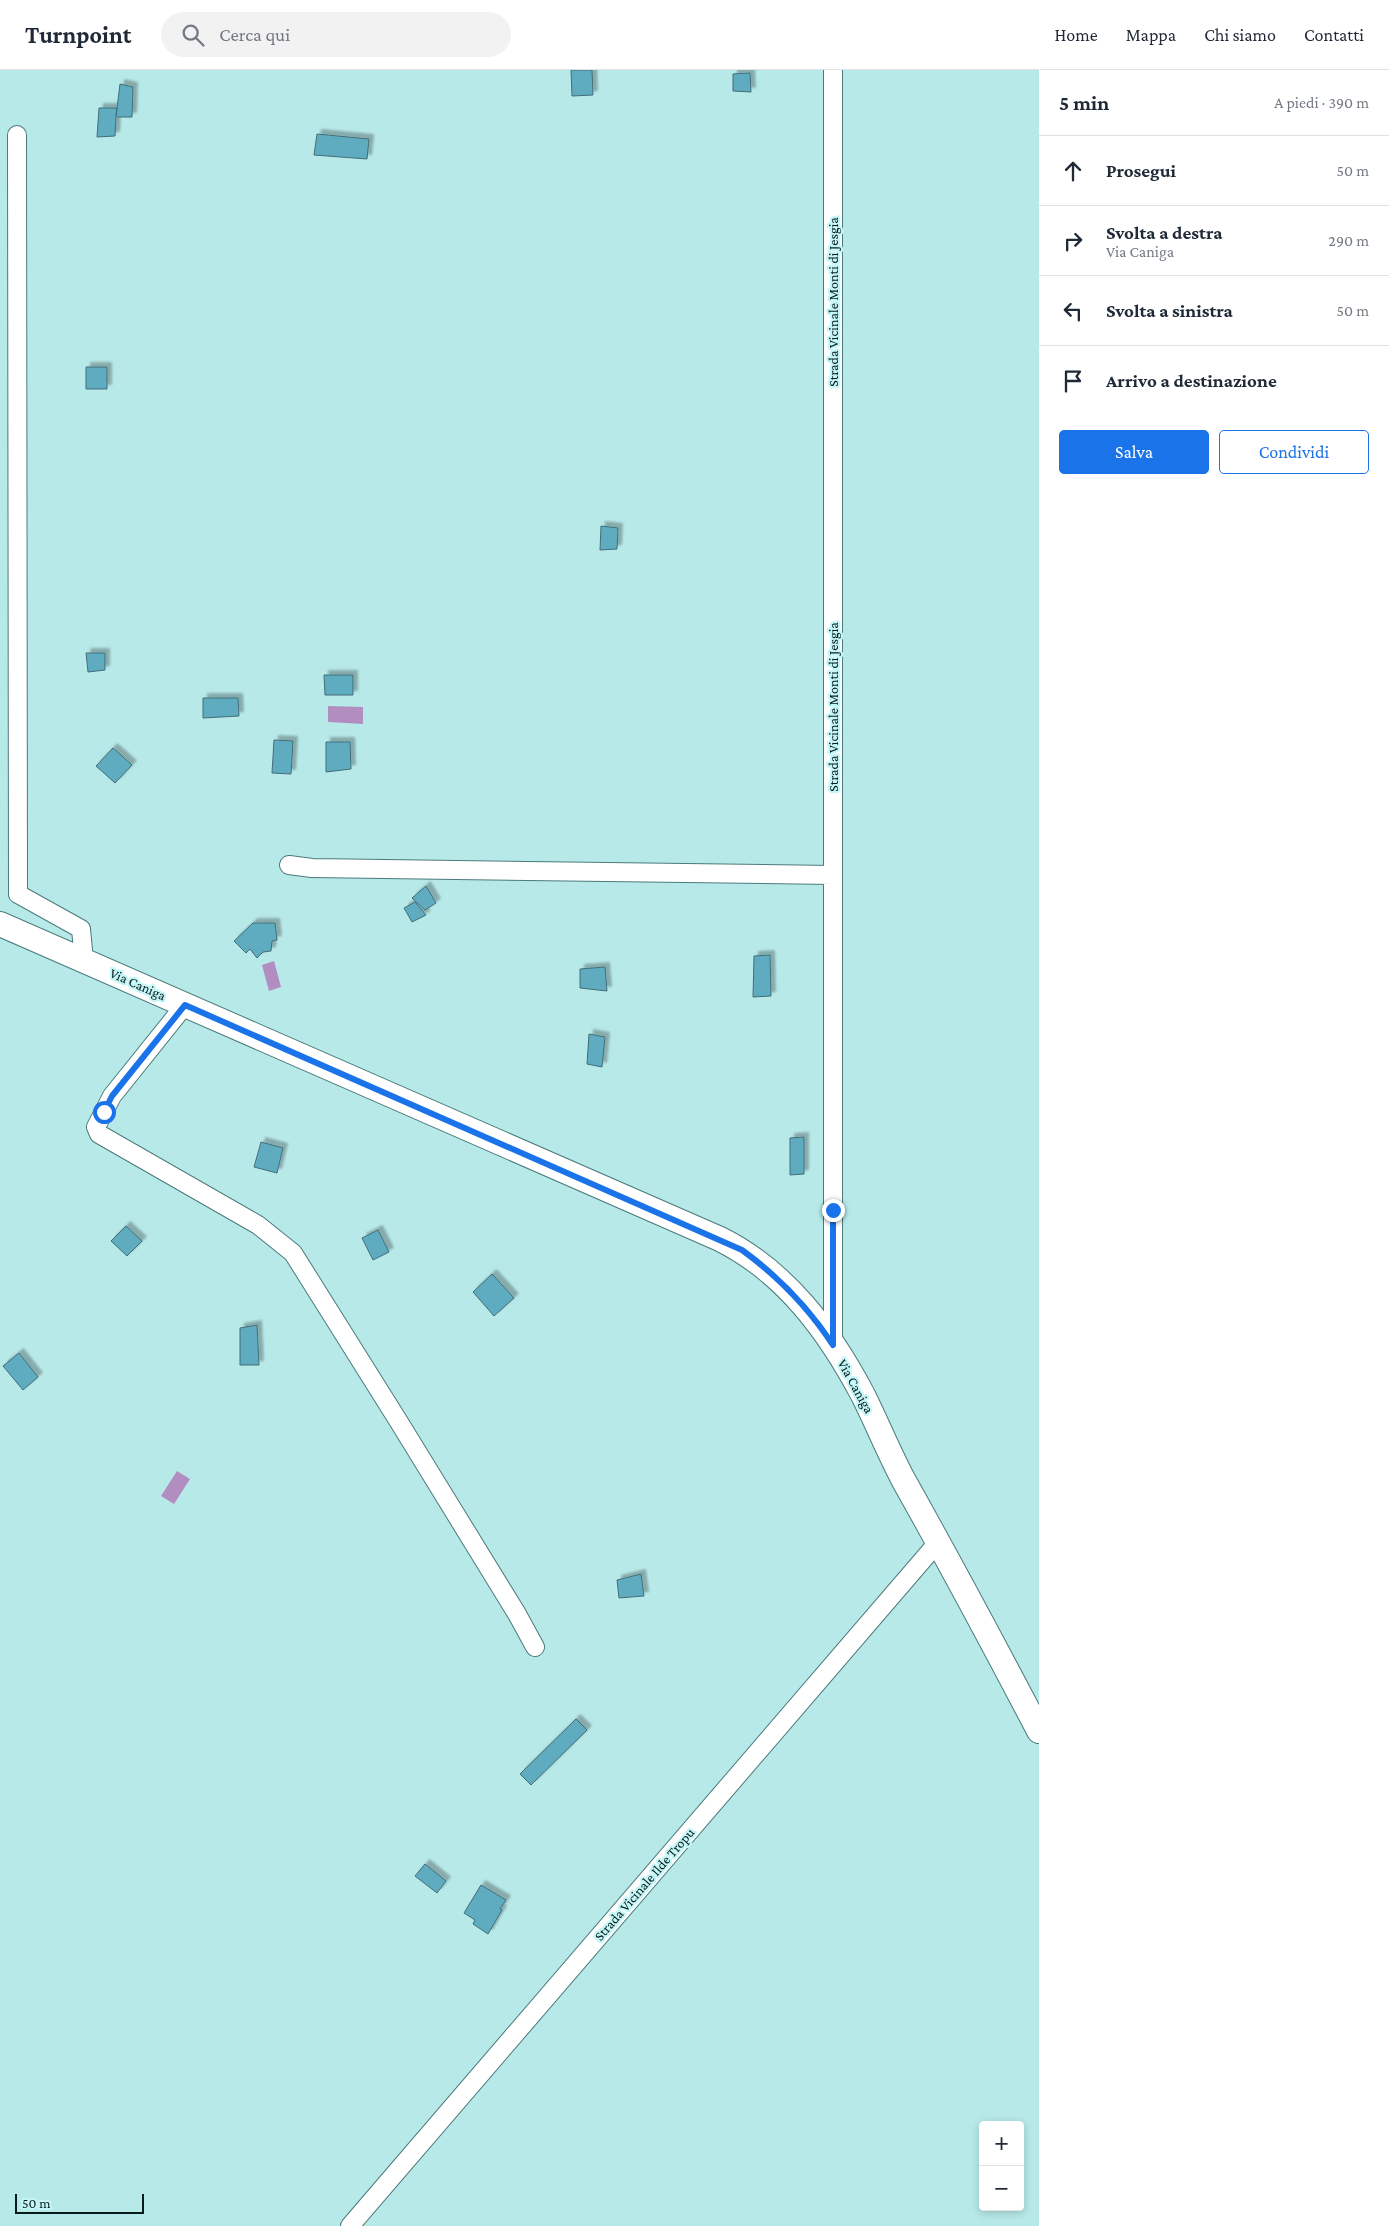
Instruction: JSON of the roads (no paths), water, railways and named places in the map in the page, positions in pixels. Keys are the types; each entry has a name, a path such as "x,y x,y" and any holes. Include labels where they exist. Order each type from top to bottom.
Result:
{"street":[{"name":"Strada Vicinale Monti di Jesgia","path":"833,70 833,1345"},
{"path":"17,135 18,894 81,929 84,961"},
{"path":"289,865 312,868 833,875"},
{"name":"Via Caniga","path":"0,924 742,1250 791,1290 815,1318 833,1345 862,1395 903,1478 939,1541 1039,1731"},
{"path":"185,1005 112,1096 96,1127 99,1134 258,1225 293,1252 517,1614 535,1648"},
{"name":"Strada Vicinale Ilde Tropu","path":"350,2226 939,1541"}]}
